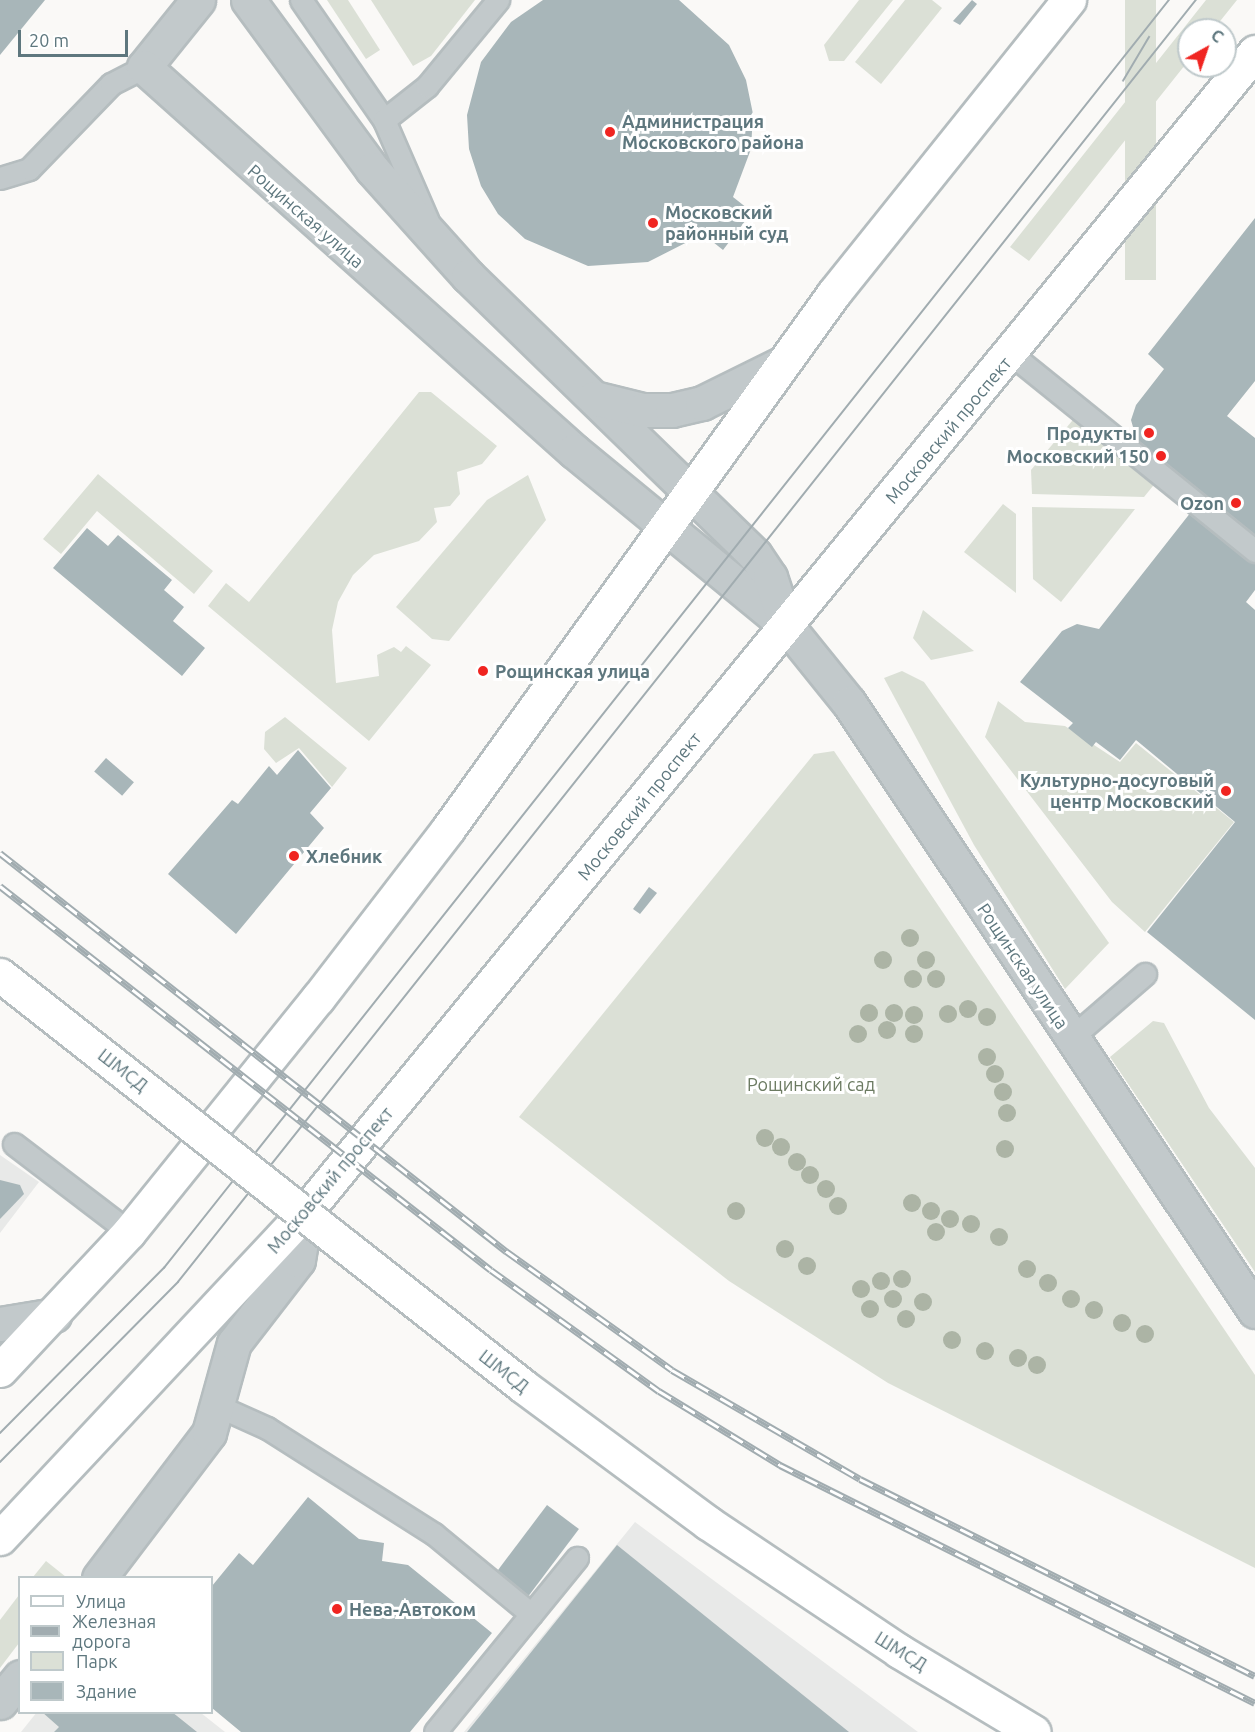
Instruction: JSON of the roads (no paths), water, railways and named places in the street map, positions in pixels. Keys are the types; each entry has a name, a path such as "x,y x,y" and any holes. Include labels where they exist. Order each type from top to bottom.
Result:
{"main road":[{"path":"0,1370 54,1315 129,1232 448,829 782,364 1069,0"},
{"name":"Московский проспект","path":"0,1539 306,1211 1011,354 1255,52"},
{"name":"ШМСД","path":"0,975 523,1386 708,1523 899,1651 1034,1732"},
{"name":"ШМСД","path":"0,991 597,1460 698,1534 1006,1732"}],"street":[{"path":"144,67 198,0"},
{"name":"Рощинская улица","path":"248,0 372,169 433,236 592,397 691,489 755,555 770,577 786,626"},
{"name":"Рощинская улица","path":"144,67 213,134 666,526 786,626 849,703 1255,1311"},
{"path":"592,397 642,410 672,410 702,403 782,364"},
{"path":"101,1576 195,1457 218,1406 234,1343 298,1260 306,1211"},
{"path":"0,1324 54,1315"},
{"path":"0,1702 18,1680"}],"lane":[{"path":"301,0 384,120 433,236"},
{"path":"384,120 427,86 498,0"},
{"path":"0,178 29,169 111,84 144,67"},
{"path":"1011,354 1255,551"},
{"path":"1071,1038 1145,974"},
{"path":"14,1144 129,1232"},
{"path":"218,1406 267,1428 434,1534 531,1614"},
{"path":"435,1732 577,1558"}],"tram line":[{"path":"0,1433 164,1268 1169,0"},
{"path":"0,1462 178,1282 1196,0"},
{"path":"1123,81 1149,37"}],"railway":[{"path":"0,853 506,1251 672,1370 860,1479 1255,1676"},
{"path":"0,886 491,1270 659,1391 780,1465 1255,1703"}],"place":[{"name":"Администрация Московского района","path":"610,132"},
{"name":"Московский районный суд","path":"653,223"},
{"name":"Продукты","path":"1149,433"},
{"name":"Московский 150","path":"1161,456"},
{"name":"Ozon","path":"1236,503"},
{"name":"Рощинская улица","path":"483,671"},
{"name":"Культурно-досуговый центр Московский","path":"1226,791"},
{"name":"Хлебник","path":"294,856"},
{"name":"Нева-Автоком","path":"337,1609"}],"park label":[{"name":"Рощинский сад","path":"811,1084"}]}
